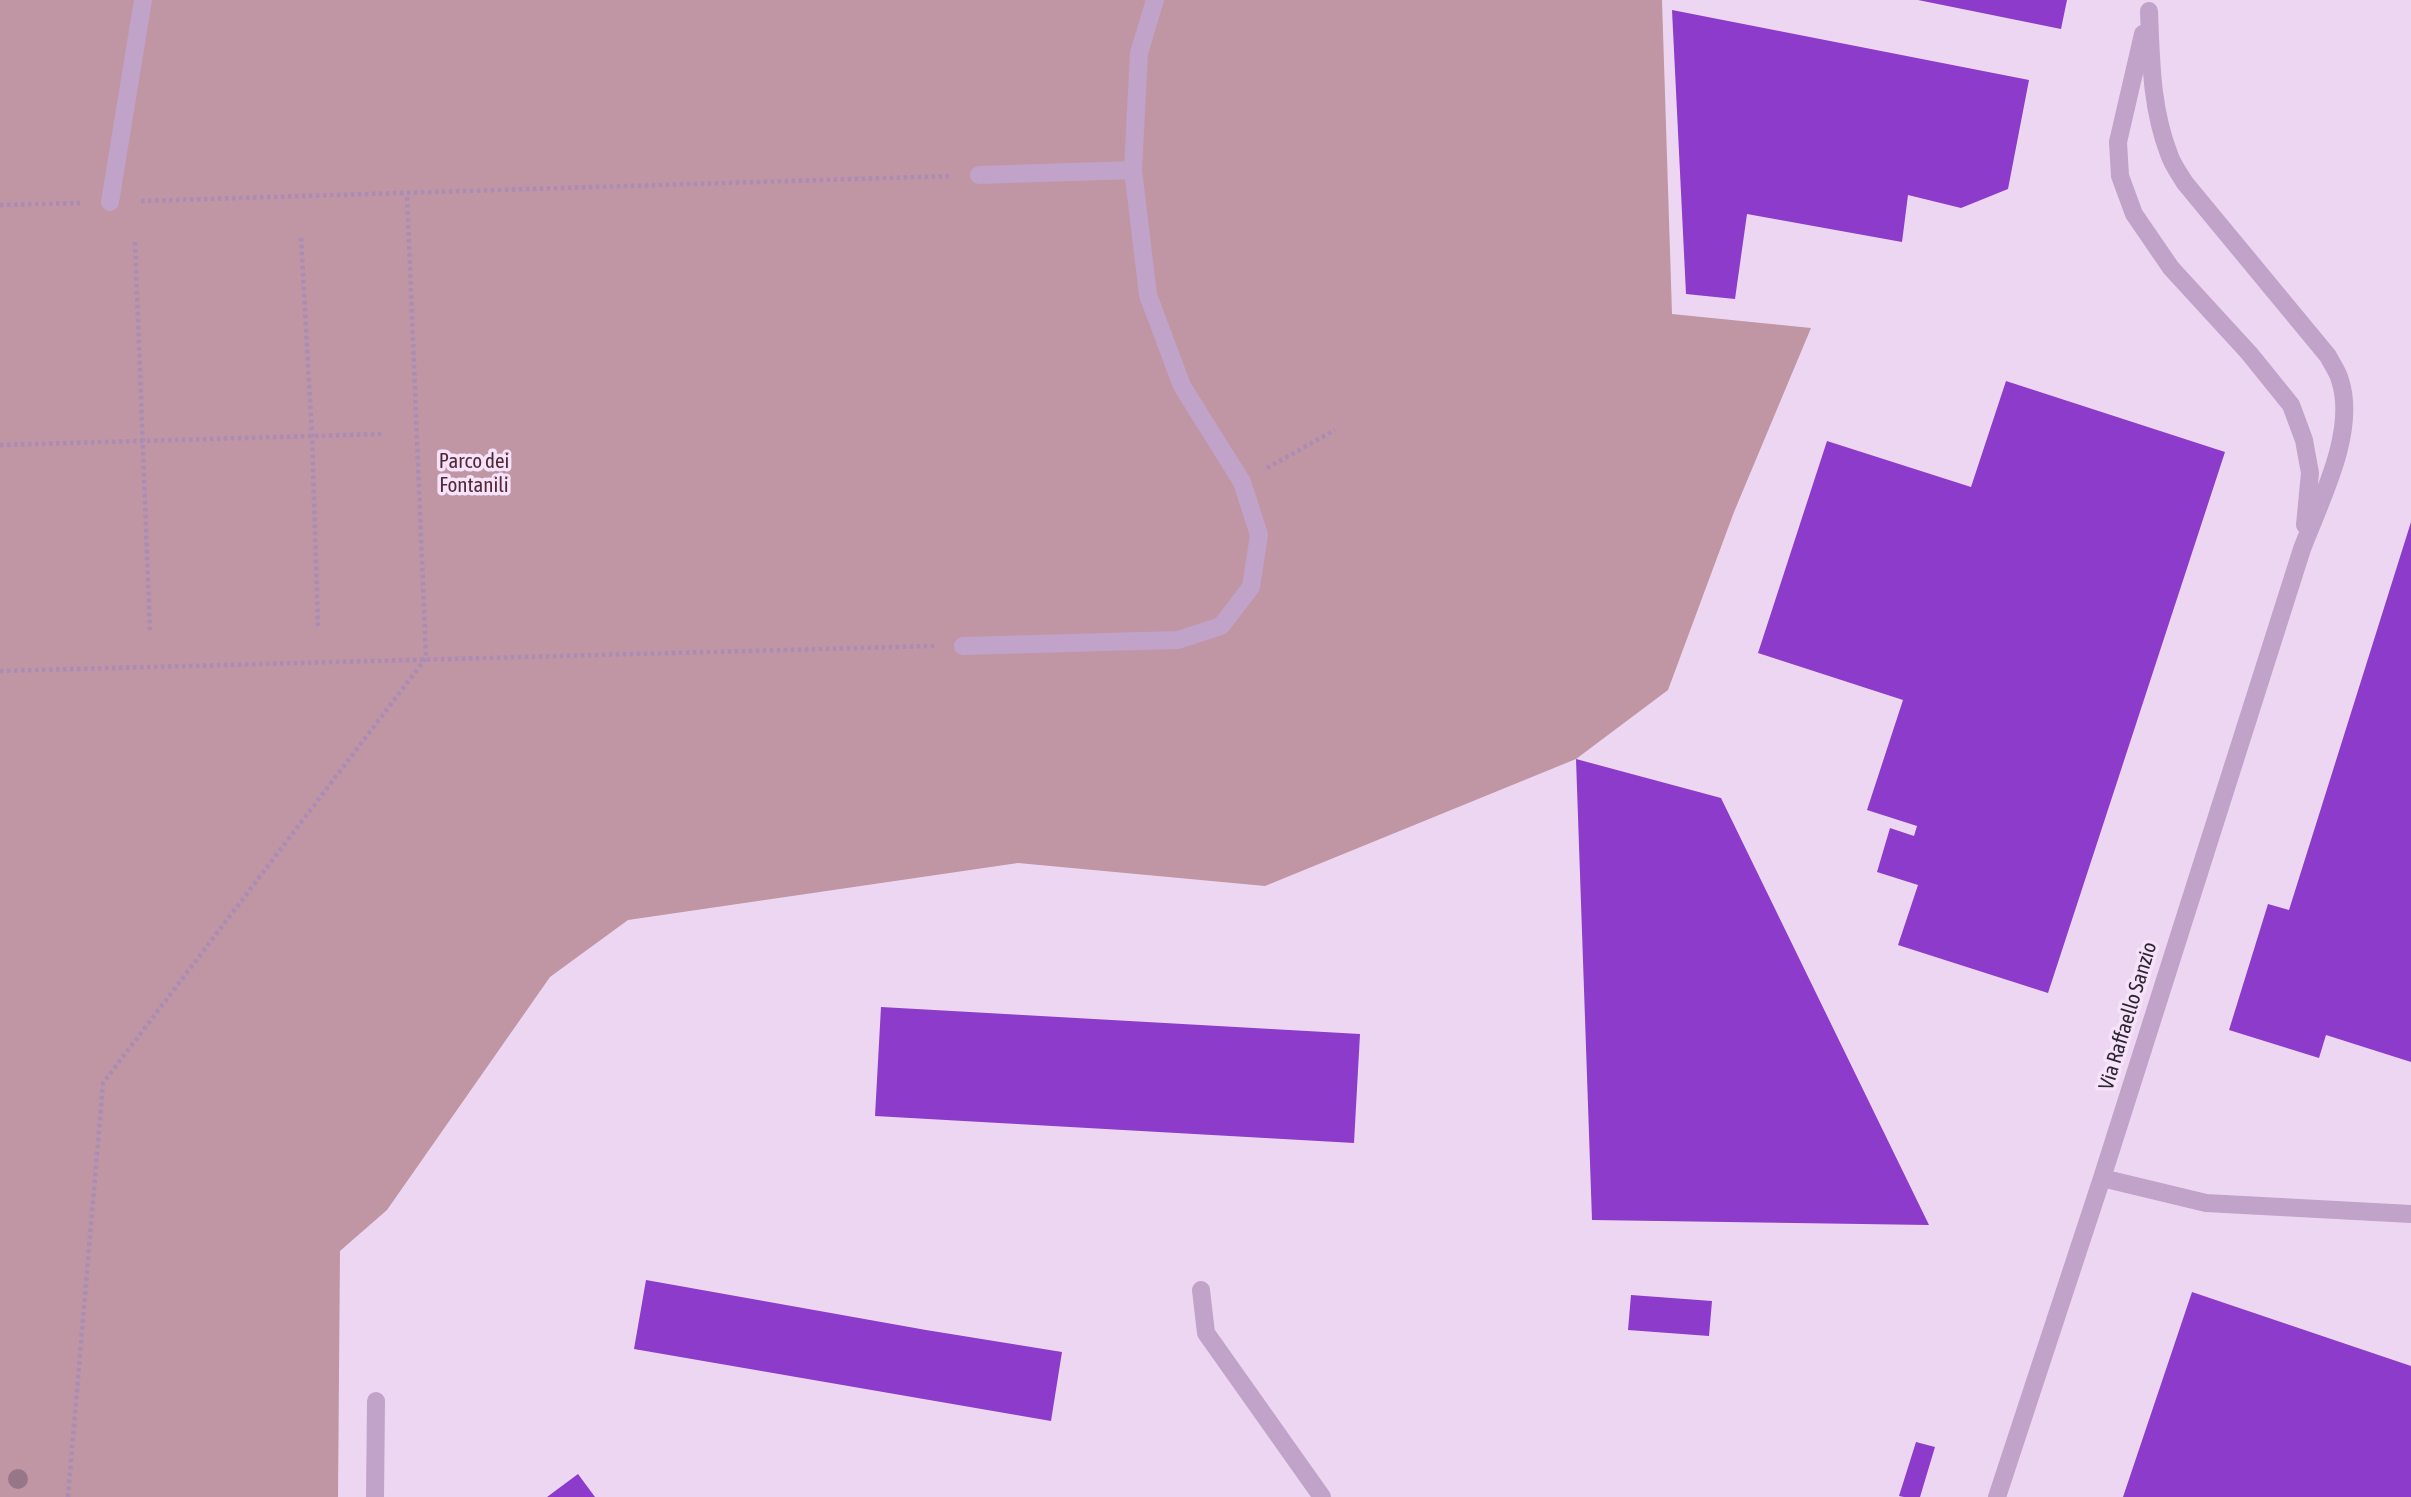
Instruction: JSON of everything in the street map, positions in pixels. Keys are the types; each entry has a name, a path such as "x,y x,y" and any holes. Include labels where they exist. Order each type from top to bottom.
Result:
{"street":[{"path":"110,202 143,0"},
{"path":"962,646 1178,640 1221,626 1251,587 1259,535 1242,482 1182,386 1148,295 1133,170 1139,53 1155,0"},
{"path":"2150,6 2118,142 2120,176 2134,214 2171,268 2249,353 2291,405 2304,440 2310,473 2302,549"},
{"path":"2150,6 2151,78 2157,115 2169,155 2185,183 2328,356 2341,381 2345,411 2340,448 2302,549"},
{"path":"979,174 1133,170"},
{"name":"Via Raffaello Sanzio","path":"1997,1497 2102,1178 2302,549"},
{"path":"2102,1178 2206,1203 2411,1214"},
{"path":"1201,1290 1206,1333 1322,1497"},
{"path":"374,1497 376,1401"}],"path":[{"path":"0,205 979,174"},
{"path":"68,1497 103,1083 426,659 407,195"},
{"path":"301,238 312,436 318,628"},
{"path":"135,242 150,631"},
{"path":"1242,482 1335,430"},
{"path":"0,445 382,434"},
{"path":"0,670 962,646"}],"green space":[{"name":"Parco dei Fontanili","path":"0,0 1662,0 1672,314 1811,328 1734,512 1668,690 1576,759 1265,886 1018,863 628,920 550,977 387,1210 340,1251 338,1497 0,1497"}],"building":[{"path":"1918,0 2067,0 2061,29"},
{"path":"1672,10 2029,80 2008,189 1961,208 1908,195 1902,242 1747,214 1735,299 1686,294"},
{"path":"2006,381 2225,452 2048,993 1898,945 1918,885 1877,872 1890,828 1914,836 1917,826 1867,810 1903,700 1758,653 1827,441 1971,487"},
{"path":"2411,522 2411,1062 2326,1035 2319,1058 2229,1030 2268,904 2289,910"},
{"path":"1576,759 1721,798 1929,1225 1592,1220"},
{"path":"881,1007 1360,1034 1354,1143 875,1116"},
{"path":"646,1280 1062,1352 1051,1421 634,1349"},
{"path":"2192,1292 2411,1366 2411,1497 2123,1497"},
{"path":"1631,1295 1712,1301 1709,1336 1628,1330"},
{"path":"1916,1442 1935,1447 1920,1497 1899,1496"},
{"path":"578,1474 595,1497 547,1497"}]}
